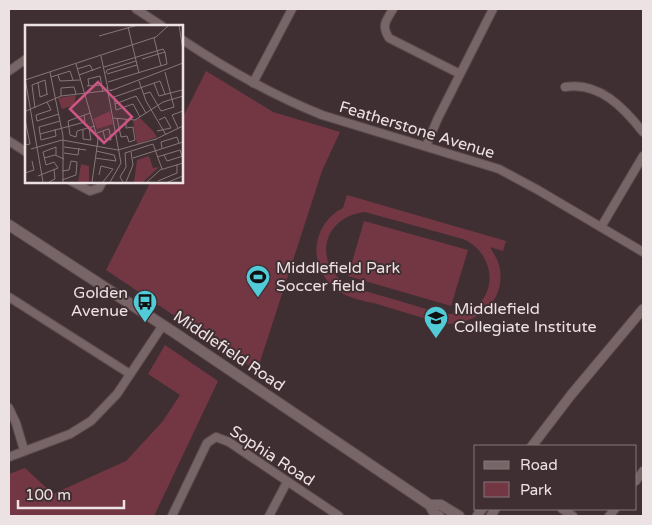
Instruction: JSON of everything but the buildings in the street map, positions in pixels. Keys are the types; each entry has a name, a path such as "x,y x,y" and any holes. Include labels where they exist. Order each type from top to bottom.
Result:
{"main road":[{"name":"Middlefield Road","path":"9,225 163,325 430,504 441,505 459,516"},
{"name":"Middlefield Road","path":"430,504 435,514 439,516"}],"street":[{"path":"136,9 160,25"},
{"path":"253,83 292,9"},
{"path":"393,9 385,22 384,31 389,38 460,74"},
{"path":"426,146 438,118 493,9"},
{"name":"Featherstone Avenue","path":"182,40 226,69 278,97 322,116 499,169 643,252"},
{"path":"9,71 25,60"},
{"path":"566,87 578,85 611,98 631,117 643,132"},
{"path":"9,141 25,151"},
{"path":"601,227 643,156"},
{"path":"73,182 90,191 99,188 102,182"},
{"path":"9,297 130,374"},
{"path":"533,445 571,395 643,309"},
{"path":"9,457 70,434 91,421 117,394 163,325"},
{"path":"9,408 16,423 24,450"},
{"name":"Sophia Road","path":"172,516 207,443 216,437 229,442 339,516"},
{"path":"270,516 287,482"}],"green space":[{"path":"206,71 273,112 340,132 322,171 257,371 106,270 150,182 182,182 182,119"},
{"path":"347,195 506,241 503,251 490,247 498,262 501,278 499,290 494,300 478,316 455,324 443,324 341,293 332,286 321,270 316,250 318,237 326,222 333,214 343,208","holes":["365,212 463,239 476,247 484,258 489,270 489,282 486,294 479,304 468,311 454,314 435,312 350,287 338,278 330,267 326,255 327,243 331,232 339,223 350,216"]},
{"path":"364,221 468,250 451,306 348,276"},
{"path":"165,345 218,381 154,516 9,516 9,474 25,468 53,494 126,461 163,421 180,395 148,374"}],"place":[{"name":"Middlefield Park Soccer field","path":"258,298"},
{"name":"Golden Avenue","path":"145,323"},
{"name":"Middlefield Collegiate Institute","path":"436,339"}]}
